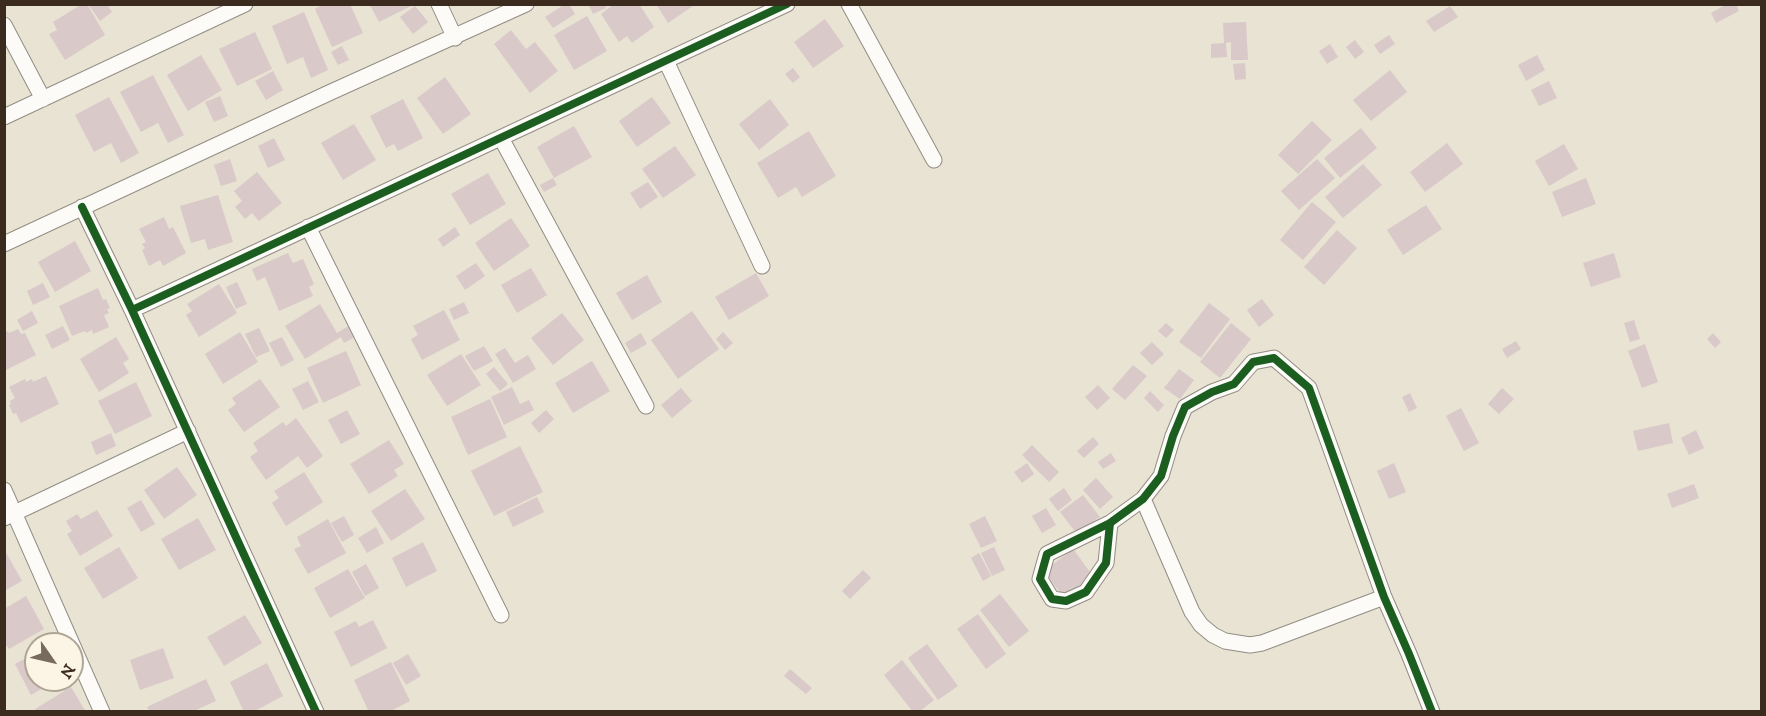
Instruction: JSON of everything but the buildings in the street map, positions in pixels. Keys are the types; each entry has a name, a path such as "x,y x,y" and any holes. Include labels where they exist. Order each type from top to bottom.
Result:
{"street":[{"path":"4,117 217,10 245,4"},
{"path":"439,4 455,38"},
{"path":"4,244 526,4"},
{"path":"132,310 787,4"},
{"path":"849,4 934,160"},
{"path":"4,25 43,99"},
{"path":"666,61 762,266"},
{"path":"501,138 646,406"},
{"path":"82,207 132,310 316,711"},
{"path":"308,227 501,615"},
{"path":"1110,523 1106,563 1086,592 1066,601 1052,599 1040,579 1047,554 1110,523 1143,499 1161,476 1173,436 1185,407 1212,392 1234,384 1253,362 1274,358 1309,388 1384,597 1432,711"},
{"path":"10,515 188,431"},
{"path":"4,490 10,515 102,711"},
{"path":"1143,499 1192,612 1201,625 1219,638 1238,644 1262,643 1384,597"}],"cycle path":[{"path":"132,310 787,4"},
{"path":"82,207 132,310 316,712"},
{"path":"1110,523 1106,563 1086,592 1066,601 1052,599 1040,579 1047,554 1110,523 1143,499 1161,476 1173,436 1185,407 1212,392 1234,384 1253,362 1274,358 1309,388 1384,597 1432,712"}]}
